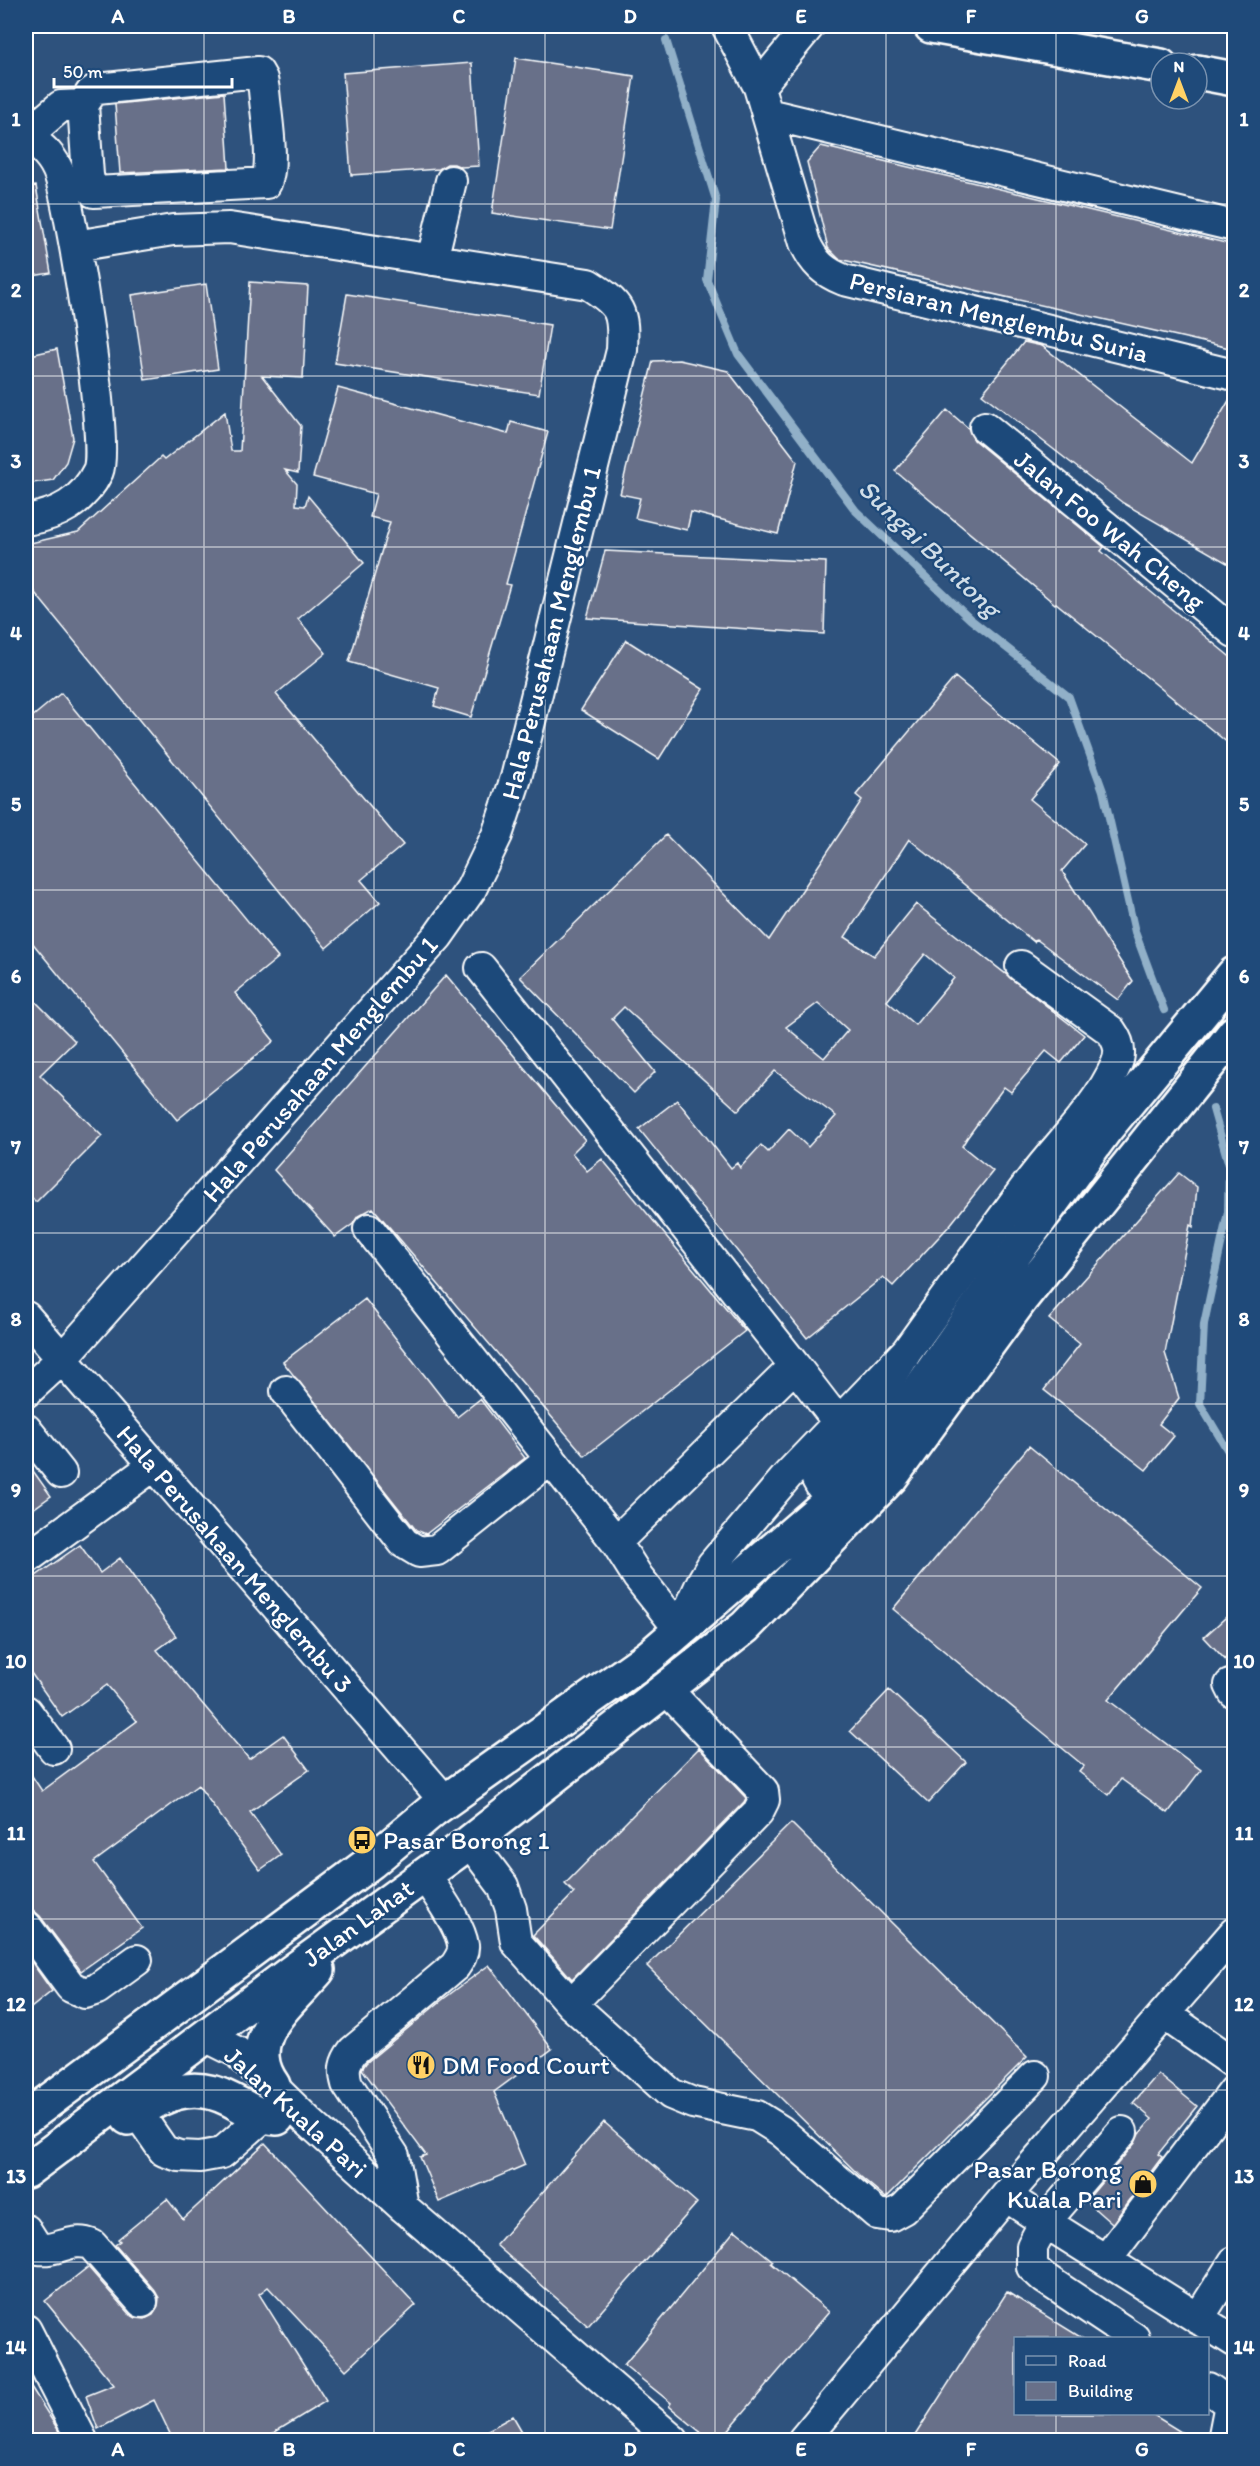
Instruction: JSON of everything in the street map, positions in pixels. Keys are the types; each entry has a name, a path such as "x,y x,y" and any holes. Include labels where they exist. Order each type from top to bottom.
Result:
{"main road":[{"path":"931,26 1149,64"},
{"path":"1209,74 1234,79"},
{"path":"26,2118 371,1862 445,1801 650,1656 824,1506 904,1412 995,1281 1105,1130 1234,974"},
{"name":"Jalan Lahat","path":"26,2171 470,1842 745,1627 891,1476 1021,1299 1234,1033"},
{"path":"26,2142 157,2042 178,2036 207,2037 215,2007 224,1995 415,1843 438,1819 445,1809 445,1801"},
{"path":"273,2085 263,2072 260,2053 264,2036 279,2014 333,1952 340,1937"},
{"path":"26,2186 153,2101 180,2091 203,2089 270,2118"}],"street":[{"name":"Persiaran Menglembu Suria","path":"727,26 763,100 805,243 813,260 827,273 844,280 1234,375"},
{"path":"809,26 763,100 1234,226"},
{"path":"258,72 264,90 270,173 266,183 94,192 88,175 83,105 91,93 97,89 258,72"},
{"path":"26,520 42,517 78,501 99,469 101,432 75,246 60,175 47,151 26,136 60,106 83,105"},
{"path":"432,260 451,181"},
{"name":"Hala Perusahaan Menglembu 1","path":"26,1392 62,1359 438,936 471,889 497,835 516,778 622,350 624,322 612,299 588,284 229,228 172,230 75,246"},
{"name":"Jalan Foo Wah Cheng","path":"985,427 1231,620"},
{"path":"848,1478 831,1486 821,1486 817,1479 820,1469 867,1415 907,1351 1032,1179 1096,1098 1116,1065 1119,1054 1118,1042 1111,1031 1021,966"},
{"path":"481,968 838,1422"},
{"path":"369,1229 616,1542 638,1577 680,1630 712,1565 788,1474 907,1351"},
{"name":"Hala Perusahaan Menglembu 3","path":"26,1317 445,1801"},
{"path":"616,1542 795,1366"},
{"path":"286,1391 404,1543 419,1552 437,1550 551,1459"},
{"path":"26,1429 61,1473"},
{"path":"26,1559 153,1466"},
{"path":"571,2004 758,1812 764,1800 763,1791 666,1689"},
{"path":"26,1711 54,1749"},
{"path":"470,1842 503,1886 511,1908 516,1942 571,2004 671,2094 693,2103 757,2116 781,2132 877,2214 890,2216 903,2209 1035,2076"},
{"path":"403,2207 394,2156 347,2084 343,2072 345,2061 352,2051 455,1966 461,1957 463,1946 456,1928 425,1875"},
{"path":"26,1926 71,1987 85,1993 98,1989 137,1960"},
{"path":"803,2440 1006,2196 1234,1933"},
{"path":"1164,2014 1234,2063"},
{"name":"Jalan Kuala Pari","path":"207,2037 237,2052 308,2121 403,2207 673,2440"},
{"name":"Jalan Kuala Pari","path":"207,2037 223,2065 270,2118 648,2440"},
{"path":"1106,2260 1234,2091"},
{"name":"Jalan Kuala Pari","path":"137,2112 164,2151 179,2156 200,2157 222,2153 270,2118"},
{"path":"1122,2132 1045,2223 1032,2246 1032,2267 1044,2278 1132,2337"},
{"path":"1006,2196 1045,2223 1234,2341"},
{"path":"26,2230 38,2249 49,2251 82,2241 92,2245 142,2302"},
{"path":"1198,2319 1233,2266"},
{"path":"26,2331 82,2440"},
{"path":"1222,2440 1224,2396"}],"building":[{"path":"516,58 634,76 610,230 492,213"},
{"path":"472,63 479,166 461,167 447,164 439,169 351,175 343,73"},
{"path":"224,93 229,168 120,173 115,104"},
{"path":"821,146 1234,245 1234,349 839,259 828,248 807,162"},
{"path":"36,186 51,273 26,277 26,187"},
{"path":"250,282 308,286 303,378 262,376 301,426 298,473 285,470 297,484 296,505 305,506 308,496 364,563 298,619 326,653 276,694 403,845 361,880 380,902 326,948 26,582 26,544 78,532 161,457 164,460 225,412 231,451 240,451"},
{"path":"206,284 218,369 145,380 132,295"},
{"path":"347,294 550,325 539,394 335,363"},
{"path":"1024,342 1042,346 1192,463 1234,392 1234,567 1123,503 982,394"},
{"path":"57,349 73,438 66,462 53,480 26,484 26,356"},
{"path":"679,360 728,371 797,461 778,534 691,512 687,530 635,518 640,498 620,494 653,361"},
{"path":"338,388 508,434 511,422 548,432 506,584 510,585 471,717 434,706 439,688 349,662 390,522 370,517 376,494 313,477"},
{"path":"947,410 968,428 974,440 1104,547 1101,551 1234,660 1234,748 895,471"},
{"path":"605,551 826,562 824,634 587,618"},
{"path":"626,640 703,689 659,759 581,710"},
{"path":"955,677 1060,764 1030,799 1085,844 1062,871 1133,981 1118,1000 1036,939 1034,942 909,839 845,937 874,956 916,904 1084,1035 1061,1063 1046,1051 1011,1092 1004,1087 967,1138 962,1146 993,1171 950,1225 893,1286 883,1277 807,1338 639,1129 677,1100 731,1168 737,1163 740,1168 761,1145 768,1152 789,1129 808,1147 836,1116 775,1071 738,1111 624,1007 612,1019 655,1072 634,1093 520,977 666,835 769,940 862,800 856,795","holes":["925,954 954,978 915,1025 887,1001","818,1003 848,1030 824,1058 786,1027"]},
{"path":"61,693 278,958 235,993 274,1041 177,1120 26,935 26,722"},
{"path":"446,975 585,1140 572,1153 587,1171 602,1159 745,1331 585,1456 373,1208 358,1216 353,1224 335,1237 274,1170"},
{"path":"26,992 75,1041 40,1075 102,1136 36,1202 26,1192"},
{"path":"1179,1173 1197,1187 1193,1227 1190,1225 1165,1353 1179,1398 1159,1424 1174,1436 1146,1470 1044,1390 1080,1344 1049,1319"},
{"path":"365,1299 457,1417 480,1399 525,1458 426,1534 416,1530 283,1362"},
{"path":"1029,1446 1202,1588 1108,1700 1201,1770 1168,1813 1121,1779 1109,1795 1079,1772 1084,1766 893,1609"},
{"path":"26,1461 51,1496 26,1514"},
{"path":"80,1545 100,1573 120,1558 176,1636 157,1650 249,1759 283,1735 309,1770 250,1812 281,1855 260,1870 198,1785 94,1862 142,1928 81,1971 40,1916 33,1910 26,1909 26,1767 42,1791 137,1721 107,1685 62,1717 26,1666 26,1583"},
{"path":"1234,1610 1234,1669 1204,1637"},
{"path":"889,1690 966,1762 928,1803 850,1731"},
{"path":"699,1748 746,1798 744,1802 572,1979 533,1935 574,1893 565,1884"},
{"path":"791,1823 1027,2057 886,2198 861,2177 647,1966"},
{"path":"26,1954 52,1991 26,2012"},
{"path":"489,1965 552,2049 494,2092 525,2165 439,2202 420,2157 426,2155 362,2069 366,2063 442,2000"},
{"path":"1158,2074 1197,2106 1158,2154 1162,2157 1112,2224 1086,2201 1135,2143 1139,2134 1152,2119 1133,2103"},
{"path":"604,2122 697,2203 588,2326 496,2245"},
{"path":"265,2143 416,2305 346,2370 268,2287 259,2294 326,2401 262,2440 173,2440 154,2400 98,2429 86,2396 114,2385 45,2301 88,2267 129,2314 145,2319 153,2315 158,2307 159,2298 115,2245 120,2241 118,2239 167,2199 183,2219"},
{"path":"735,2230 829,2312 720,2440 710,2440 669,2406 671,2403 624,2365"},
{"path":"1007,2292 1080,2337 1014,2337 1014,2415 1154,2415 1194,2440 912,2440"},
{"path":"26,2379 57,2428 63,2440 26,2440"},
{"path":"513,2416 527,2440 470,2440"}],"waterway":[{"name":"Sungai Buntong","path":"666,40 716,200 707,280 738,354 856,511 970,619 1069,697 1103,791 1135,932 1164,1010"},
{"name":"Sungai Buntong","path":"1213,1109 1229,1165 1228,1212 1204,1324 1200,1404 1234,1461"}],"place":[{"name":"Pasar Borong 1","path":"362,1840"},
{"name":"DM Food Court","path":"421,2065"},
{"name":"Pasar Borong Kuala Pari","path":"1143,2184"}]}
